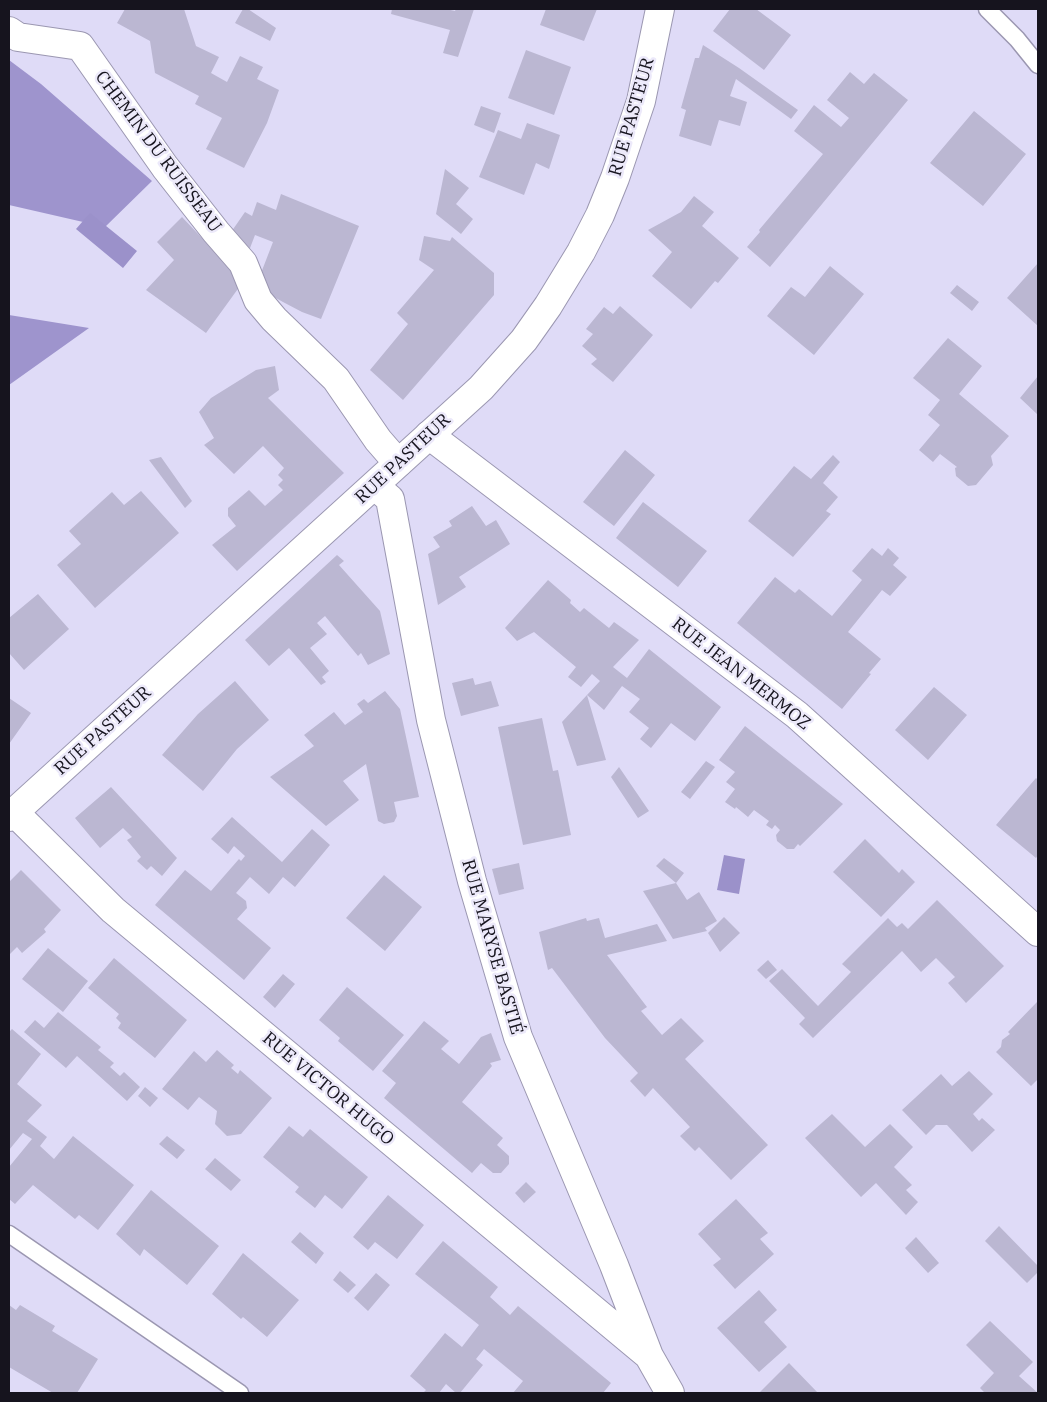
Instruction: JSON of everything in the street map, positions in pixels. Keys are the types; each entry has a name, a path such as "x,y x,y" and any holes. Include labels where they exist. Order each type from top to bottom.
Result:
{"street":[{"name":"RUE PASTEUR","path":"12,815 481,388 524,340 548,306 581,252 600,216 616,178 641,101 660,9"},
{"name":"CHEMIN DU RUISSEAU","path":"9,31 18,37 80,46 165,167 243,263 258,300 274,319 336,379 378,440 398,464"},
{"name":"RUE JEAN MERMOZ","path":"429,435 797,715 1038,932"},
{"name":"RUE MARYSE BASTIÉ","path":"375,486 390,499 431,720 472,881 518,1037 614,1265 649,1356 670,1393"},
{"name":"RUE VICTOR HUGO","path":"12,815 113,910 649,1356"}],"lane":[{"path":"987,9 1017,39 1038,65"},
{"path":"9,1234 240,1393"}],"shaded area":[{"path":"9,60 41,84 152,181 105,227 9,205"},
{"path":"90,213 137,251 123,268 76,229"},
{"path":"9,315 89,328 9,385"},
{"path":"724,855 745,859 739,894 717,890"}],"building":[{"path":"125,9 184,9 196,46 219,57 211,73 227,82 240,56 263,67 257,79 279,90 267,123 244,168 206,149 222,118 195,104 199,96 155,73 150,41 117,23"},
{"path":"243,9 248,9 276,28 270,41 235,23"},
{"path":"392,9 446,9 455,11 456,9 474,9 458,57 443,53 450,30 391,14"},
{"path":"546,9 597,9 584,41 540,25"},
{"path":"730,9 756,9 791,35 764,70 713,31"},
{"path":"703,45 798,110 791,119 736,79 730,96 747,102 740,126 719,120 711,146 679,136 686,110 681,108 695,58 699,58"},
{"path":"526,50 571,67 554,115 508,98"},
{"path":"850,72 864,84 874,73 908,100 770,267 747,247 823,154 794,131 814,105 841,127 849,118 827,100"},
{"path":"481,106 501,113 494,133 474,125"},
{"path":"974,111 1026,154 983,206 930,163"},
{"path":"527,123 560,135 549,169 536,163 524,195 479,177 498,130 521,139"},
{"path":"445,169 469,188 456,204 473,219 461,234 436,214"},
{"path":"281,194 359,226 321,319 302,312 256,286 273,242 255,235 247,256 227,238 245,212 252,216 257,202 276,210"},
{"path":"694,196 714,212 702,226 739,258 718,283 715,281 691,309 652,276 672,252 648,230 681,212"},
{"path":"182,217 237,275 240,286 206,333 146,290 174,260 157,242"},
{"path":"424,236 450,241 452,237 494,273 494,295 403,400 370,370 408,324 397,313 434,270 419,260"},
{"path":"1038,263 1038,326 1007,298"},
{"path":"830,266 864,294 814,355 767,316 791,287 805,297"},
{"path":"957,285 979,302 972,311 950,293"},
{"path":"620,306 653,335 613,382 591,364 597,359 582,346 593,334 586,329 604,307 613,314"},
{"path":"948,338 982,366 959,394 1009,436 991,456 993,465 976,485 968,486 956,476 955,468 957,467 940,454 933,462 919,450 940,425 928,415 940,400 913,378"},
{"path":"275,366 279,390 268,398 344,473 237,571 212,545 236,526 228,516 228,508 249,490 265,506 283,490 278,485 283,480 278,475 284,468 263,446 234,474 204,445 214,438 199,412 211,398 256,370"},
{"path":"1038,376 1038,415 1020,398"},
{"path":"625,450 655,475 614,526 583,502"},
{"path":"833,455 840,462 823,483 838,497 826,511 831,514 793,557 748,521 794,466 811,479"},
{"path":"161,457 192,501 185,508 149,460"},
{"path":"141,491 179,533 95,608 57,565 81,544 69,531 112,492 124,505"},
{"path":"643,502 707,551 678,587 616,538"},
{"path":"472,506 486,526 496,520 510,544 459,577 466,587 438,605 428,554 440,547 433,537 452,526 449,521"},
{"path":"872,548 882,556 888,548 899,558 893,565 907,577 890,596 882,590 848,632 881,659 842,709 737,623 775,577 795,593 799,589 832,616 862,580 852,571"},
{"path":"337,555 344,561 339,565 380,611 390,654 368,665 361,653 358,656 325,616 317,623 327,634 310,648 329,671 322,677 326,682 321,685 289,648 269,666 245,640"},
{"path":"548,580 571,600 570,603 580,612 584,608 609,628 614,622 639,640 613,667 627,678 649,649 721,707 695,741 671,723 651,748 640,739 649,728 629,712 640,699 622,686 604,710 587,695 600,681 592,674 581,687 568,677 576,667 534,632 517,641 505,628"},
{"path":"38,594 69,629 24,670 9,653 9,618"},
{"path":"473,678 475,685 491,681 499,706 461,716 452,683"},
{"path":"235,681 269,720 237,749 203,791 162,755 198,714"},
{"path":"934,687 967,715 928,760 895,730"},
{"path":"385,691 400,709 419,797 394,802 397,816 394,822 384,824 378,821 366,764 343,781 359,800 326,826 270,777 314,746 304,735 334,712 345,725 363,712 357,704 364,699 368,703"},
{"path":"587,695 606,760 577,766 562,722"},
{"path":"9,698 31,713 9,744"},
{"path":"542,718 553,771 558,770 571,835 523,845 498,727"},
{"path":"745,726 843,804 800,846 798,844 794,849 787,849 777,841 776,835 780,830 775,825 772,829 766,825 769,821 754,810 748,817 736,807 735,809 725,802 735,789 726,782 735,772 719,760"},
{"path":"706,761 715,767 690,799 681,792"},
{"path":"619,767 649,811 638,818 611,777"},
{"path":"1036,778 1038,780 1038,855 1036,858 996,825"},
{"path":"111,787 177,858 162,876 151,866 147,870 137,861 141,857 127,840 132,837 123,828 100,848 75,818"},
{"path":"232,817 282,862 312,829 330,845 295,887 283,877 269,894 250,877 236,893 246,901 247,908 237,919 271,948 244,980 155,905 185,870 211,891 239,859 241,861 245,856 234,846 228,854 211,839"},
{"path":"865,839 899,873 902,869 915,882 881,917 833,872"},
{"path":"664,858 684,873 676,883 656,866"},
{"path":"519,863 524,889 499,895 492,869"},
{"path":"21,870 61,910 44,929 46,932 22,953 17,947 9,955 9,882"},
{"path":"384,875 422,907 385,951 346,918"},
{"path":"676,883 687,900 699,892 717,921 705,928 707,931 673,939 643,891"},
{"path":"937,900 1004,966 966,1003 948,983 955,977 936,958 921,972 902,951 813,1038 799,1024 805,1018 769,981 782,969 818,1006 851,972 842,964 888,918 897,927 902,923 908,929"},
{"path":"724,917 740,933 720,952 708,933"},
{"path":"586,918 587,921 599,918 605,938 657,924 667,941 607,955 647,1007 641,1011 662,1035 681,1018 704,1041 685,1059 768,1145 731,1180 699,1147 695,1151 680,1136 690,1127 653,1088 645,1097 630,1081 638,1073 605,1038 552,968 548,970 539,932"},
{"path":"48,948 88,981 63,1012 22,979"},
{"path":"114,958 187,1020 155,1058 118,1028 121,1023 116,1018 119,1014 88,988"},
{"path":"768,960 777,970 766,979 757,970"},
{"path":"283,974 295,984 275,1008 263,997"},
{"path":"347,987 404,1035 373,1071 338,1041 340,1038 319,1020"},
{"path":"1037,1002 1038,1079 1031,1086 996,1052 1001,1047 1002,1040 1010,1034 1008,1032"},
{"path":"58,1012 101,1047 98,1050 114,1063 110,1067 120,1076 124,1072 140,1087 127,1101 77,1056 66,1068 24,1032 35,1020 44,1028"},
{"path":"424,1021 449,1041 441,1049 459,1064 481,1037 491,1033 501,1060 490,1063 492,1066 462,1102 503,1138 497,1145 509,1156 509,1164 501,1173 493,1173 481,1163 472,1173 384,1098 396,1083 382,1071"},
{"path":"12,1029 41,1054 17,1084 42,1105 27,1121 47,1137 40,1146 54,1159 73,1136 134,1185 98,1230 79,1215 75,1219 33,1185 15,1204 9,1199 9,1167 32,1139 23,1133 9,1150 9,1032"},
{"path":"217,1050 234,1065 231,1068 238,1074 240,1070 272,1098 241,1134 227,1136 215,1124 217,1111 199,1097 188,1110 162,1089 194,1051 206,1062"},
{"path":"969,1071 993,1094 973,1114 979,1121 982,1118 995,1130 972,1152 947,1125 936,1125 926,1135 902,1110 941,1074 952,1086"},
{"path":"145,1087 158,1098 150,1107 138,1096"},
{"path":"832,1114 865,1147 890,1124 913,1147 894,1167 912,1185 906,1190 918,1202 906,1215 876,1183 861,1197 805,1138"},
{"path":"289,1126 303,1137 310,1129 368,1177 342,1209 325,1195 315,1208 295,1192 299,1187 263,1157"},
{"path":"167,1136 185,1150 177,1159 159,1144"},
{"path":"215,1158 241,1180 231,1191 205,1169"},
{"path":"526,1182 536,1192 524,1203 515,1193"},
{"path":"151,1190 219,1246 187,1285 144,1249 140,1256 116,1234"},
{"path":"388,1195 424,1225 397,1259 375,1242 368,1250 353,1237"},
{"path":"736,1199 768,1233 760,1239 774,1254 735,1289 713,1265 721,1259 698,1234"},
{"path":"999,1226 1038,1266 1038,1272 1027,1283 985,1241"},
{"path":"300,1232 324,1253 316,1264 291,1242"},
{"path":"916,1237 939,1263 928,1273 905,1248"},
{"path":"443,1241 498,1287 490,1297 510,1315 518,1306 611,1383 603,1393 513,1393 523,1381 484,1349 476,1359 483,1365 460,1393 456,1393 446,1384 439,1393 423,1393 426,1390 410,1376 445,1333 462,1347 479,1325 415,1274"},
{"path":"243,1253 299,1300 267,1337 243,1317 241,1319 212,1294"},
{"path":"340,1271 356,1285 348,1293 333,1280"},
{"path":"376,1273 390,1285 368,1311 354,1298"},
{"path":"759,1290 777,1310 764,1322 787,1347 759,1372 717,1328"},
{"path":"9,1305 16,1310 20,1305 55,1326 52,1331 98,1359 77,1393 53,1393 9,1367"},
{"path":"990,1321 1033,1362 1019,1376 1038,1393 985,1393 980,1388 994,1373 966,1345"},
{"path":"789,1363 818,1393 759,1393"}]}
